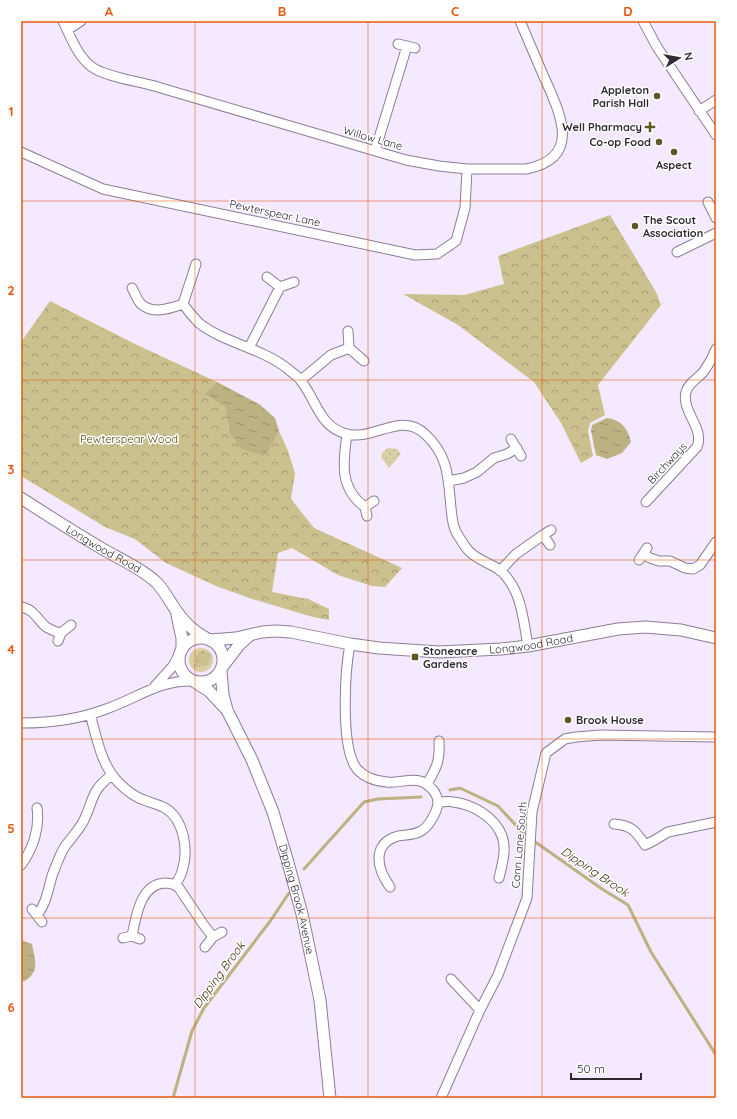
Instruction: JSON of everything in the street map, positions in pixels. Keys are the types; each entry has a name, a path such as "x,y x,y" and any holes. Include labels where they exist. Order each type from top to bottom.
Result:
{"street":[{"path":"65,25 81,21"},
{"name":"Willow Lane","path":"65,25 82,56 91,67 97,70 150,84 406,160 467,169 526,169 548,161 559,148 563,127 557,106 520,21"},
{"path":"643,21 657,47 716,135"},
{"path":"375,151 407,46"},
{"path":"699,111 716,100"},
{"name":"Pewterspear Lane","path":"21,152 103,189 415,255 437,254 456,241 465,208 467,169"},
{"path":"708,202 716,218"},
{"path":"677,252 716,233"},
{"path":"184,304 196,264"},
{"path":"267,277 280,287"},
{"path":"249,348 280,287 294,282"},
{"path":"132,288 142,304 149,308 159,310 184,304"},
{"path":"184,304 192,316 210,330 273,359 301,380 322,418 333,428 347,434 364,435 402,424 414,427 424,432 442,456 449,481 453,521 457,534 468,551 500,571 509,582 519,598 528,646"},
{"path":"348,331 349,348 364,361"},
{"path":"301,380 331,355 349,348"},
{"path":"676,390 686,392 704,372 716,349"},
{"name":"Birchways","path":"646,502 697,447 700,441 688,410 686,392"},
{"path":"347,434 344,455 345,479 347,486 366,512 374,500"},
{"path":"449,481 464,478 477,472 494,458 519,452 511,439"},
{"name":"Longwood Road","path":"21,498 63,526 141,570 156,582 166,594 176,611 196,632 208,639 222,640 275,631 291,632 350,644 408,651 439,652 493,650 528,646 618,630 645,627 681,630 716,638"},
{"path":"500,571 516,554 551,530"},
{"path":"543,535 550,546"},
{"path":"643,554 659,561 670,561 685,568 693,569 700,565 716,542"},
{"path":"21,607 33,611 46,627 60,637 71,625"},
{"name":"Longwood Road","path":"176,611 182,638 181,651"},
{"path":"21,723 51,721 90,714 122,703 153,688 168,683 181,681 206,682 212,680 239,645 250,636"},
{"path":"153,688 170,669 186,644 192,640 208,639 219,647 222,653 222,669"},
{"path":"350,644 346,683 347,742 350,757 357,768 365,776 374,780 388,783 405,780 417,780 428,784 434,792 438,802 433,819 420,832 397,837 385,843 379,851 379,862 383,877 390,887"},
{"path":"181,651 179,666 183,673 194,682"},
{"name":"Dipping Brook Avenue","path":"222,669 223,695 227,710 252,760 273,812 302,914 320,1000 330,1098"},
{"name":"Dipping Brook Avenue","path":"194,682 209,691 227,710"},
{"path":"90,714 101,753 105,764 112,775 119,783 134,795 164,807 177,819 182,832 184,852 182,870 175,885"},
{"name":"Cann Lane South","path":"441,1098 480,1010 498,975 527,898 532,812 546,752 566,739 576,737 601,735 716,737"},
{"path":"428,784 440,759 439,741"},
{"path":"37,915 45,902 53,872 65,847 84,820 95,791 103,781 112,775"},
{"path":"438,802 453,802 470,807 485,815 496,825 502,836 504,850 499,878"},
{"path":"21,865 33,842 36,832 38,823 37,807"},
{"path":"614,824 631,828 636,832 645,845 668,832 716,822"},
{"path":"131,937 137,913 149,889 160,883 168,883 175,885 183,892 194,911 218,935 205,947"},
{"path":"451,979 480,1010"}],"green space":[{"path":"610,215 656,292 661,305 598,385 605,415 590,423 588,431 593,456 581,463 561,423 534,382 458,325 403,294 464,295 504,284 498,256"},
{"name":"Pewterspear Wood","path":"50,301 135,344 217,382 206,394 225,407 230,434 269,451 279,431 288,451 295,473 291,499 314,528 402,568 385,587 372,586 338,575 292,548 278,553 272,592 308,599 329,609 329,620 313,617 252,599 216,586 166,563 135,539 105,527 21,476 21,342"},
{"path":"388,448 397,449 401,454 389,468 381,457 383,452"},
{"path":"201,648 210,651 213,660 210,669 201,672 192,669 189,660 192,651"},
{"path":"200,651 208,653 210,660 208,665 203,666 196,662 196,656"}],"water":[{"path":"217,382 259,404 275,418 279,431 269,451 260,455 242,449 230,434 225,407 205,394"},
{"path":"607,418 617,421 624,426 631,442 622,453 607,459 596,455 591,431 592,425"},
{"path":"21,940 32,944 35,960 35,969 30,977 25,981 21,981"}],"waterway":[{"name":"Dipping Brook","path":"450,790 460,788 498,806 524,834 602,889 628,905 651,952 716,1055"},
{"name":"Dipping Brook","path":"304,869 364,802 378,799 421,797"},
{"name":"Dipping Brook","path":"173,1098 192,1031 204,1008 271,920 289,893"}],"place":[{"name":"Appleton Parish Hall","path":"657,96"},
{"name":"Well Pharmacy","path":"650,127"},
{"name":"Co-op Food","path":"659,142"},
{"name":"Aspect","path":"674,152"},
{"name":"The Scout Association","path":"635,226"},
{"name":"Stoneacre Gardens","path":"415,657"},
{"name":"Brook House","path":"568,720"}]}
